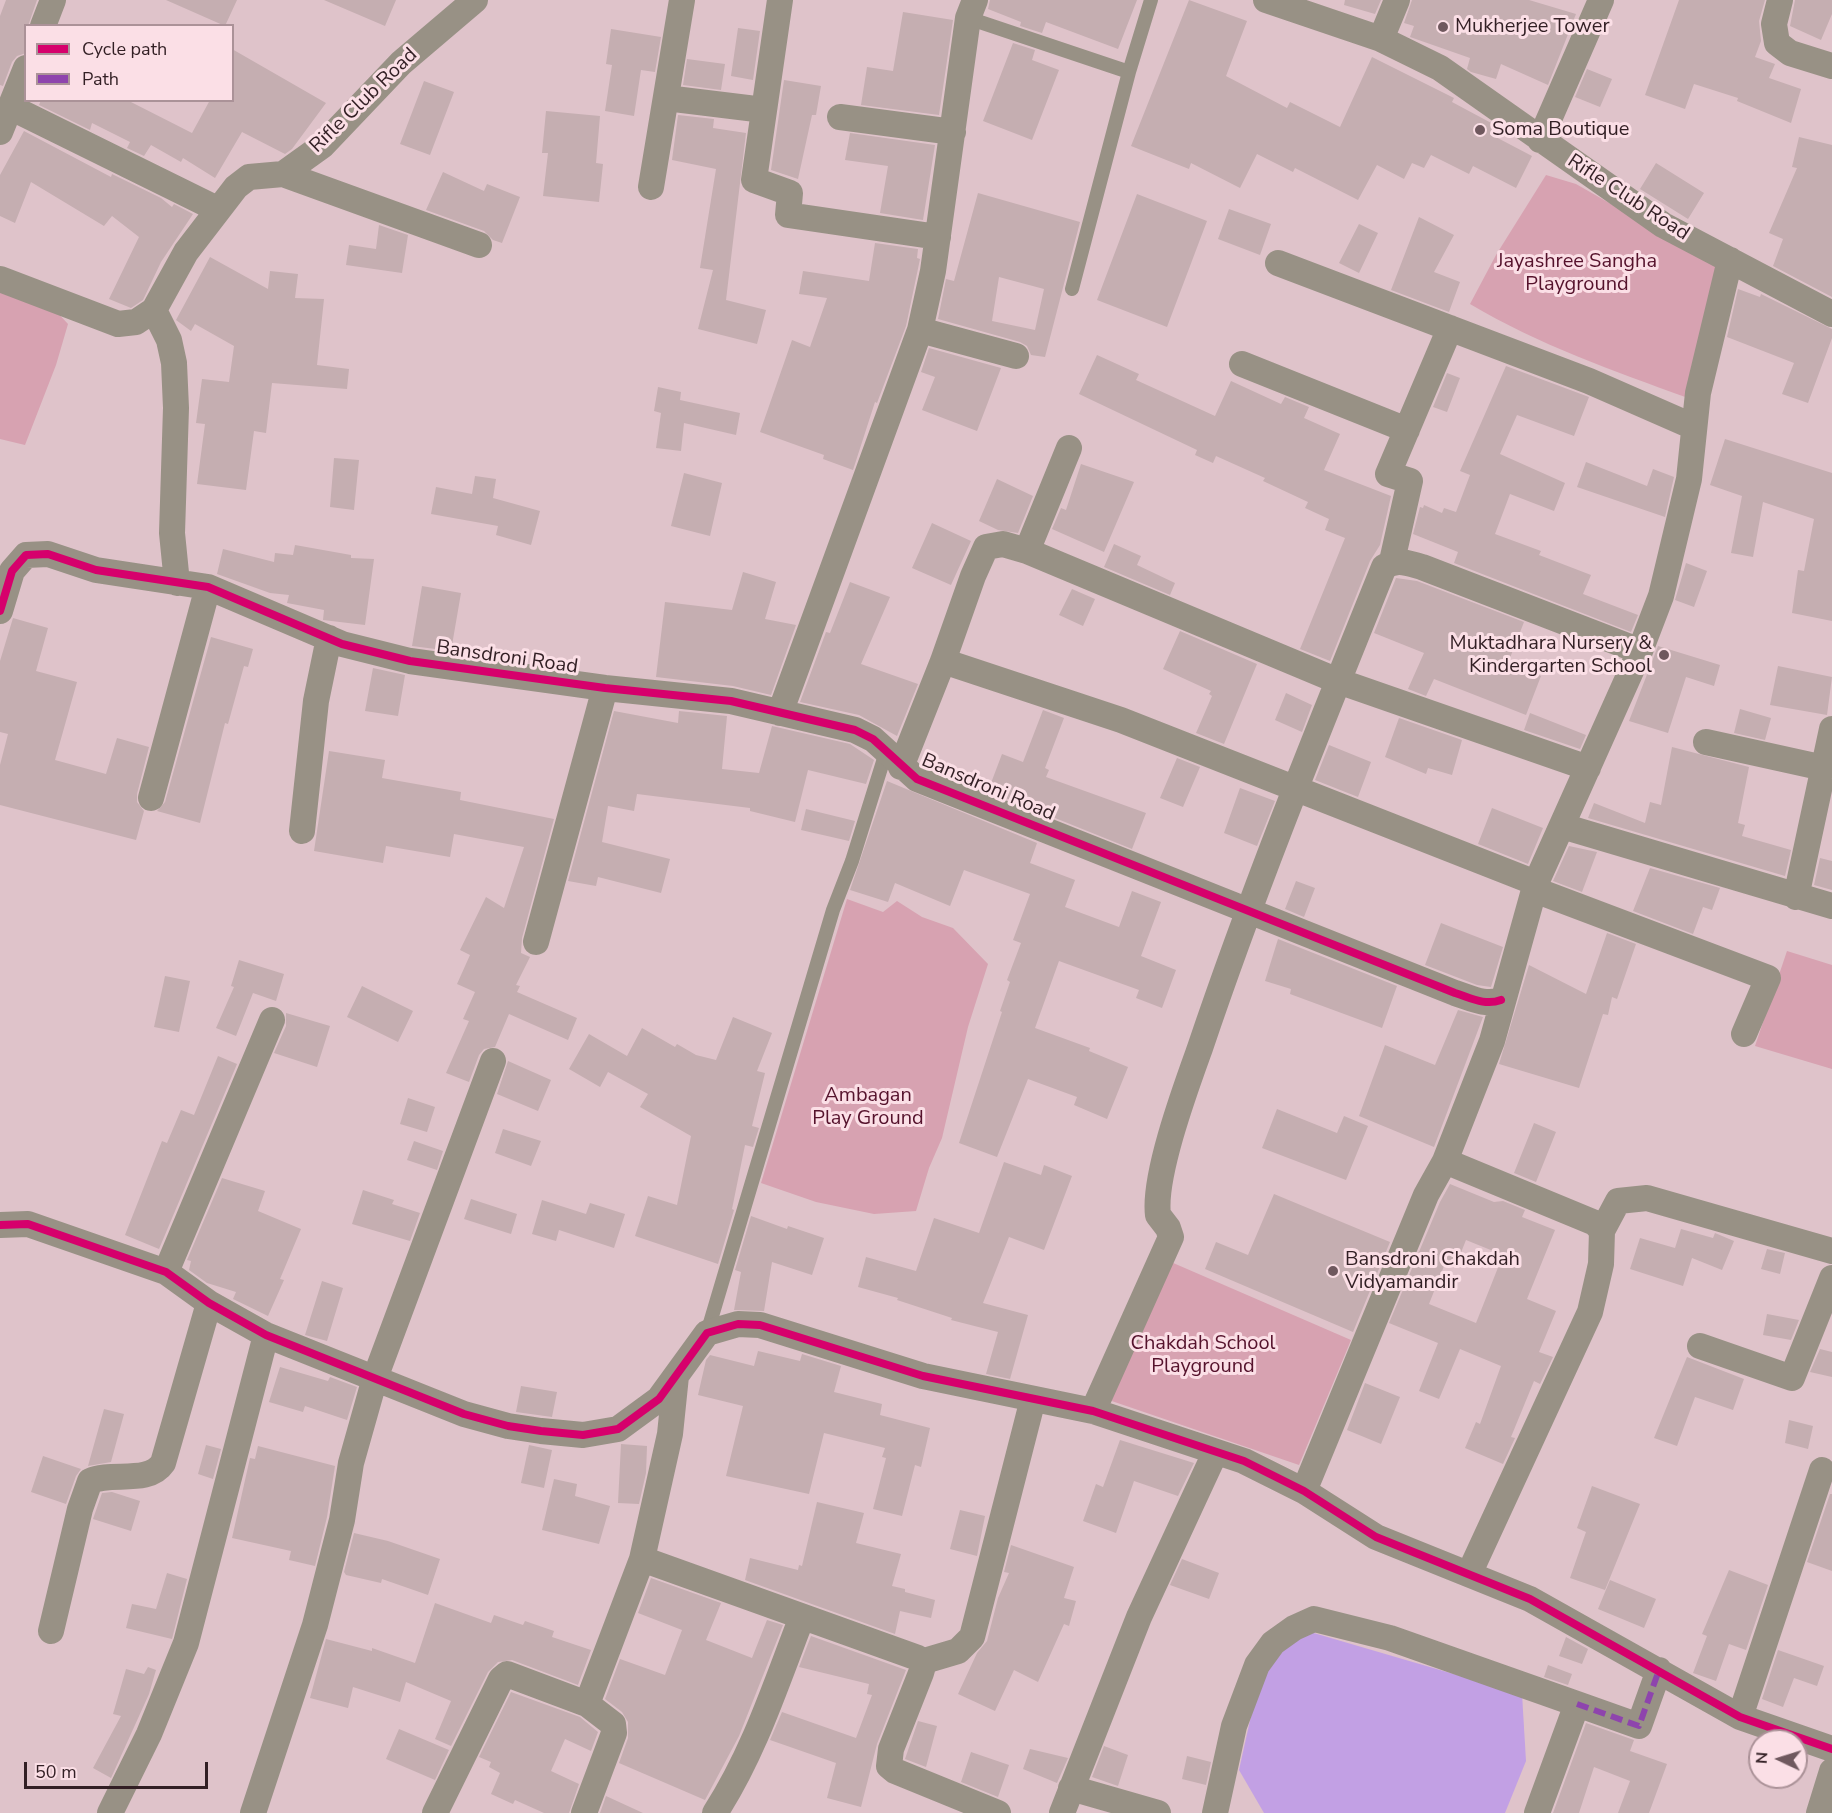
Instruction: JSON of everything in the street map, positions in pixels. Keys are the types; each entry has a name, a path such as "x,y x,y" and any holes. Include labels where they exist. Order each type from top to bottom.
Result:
{"street":[{"path":"44,24 53,0"},
{"name":"Rifle Club Road","path":"283,174 322,146 401,63 448,20 475,0"},
{"path":"651,187 682,0"},
{"path":"780,0 754,180 790,193 788,215 938,237"},
{"name":"Rifle Club Road","path":"1266,0 1381,39 1440,68 1663,225 1832,314"},
{"path":"1381,39 1397,0"},
{"path":"1540,140 1601,0"},
{"path":"1780,0 1774,24 1777,43 1790,53 1832,66"},
{"path":"780,712 920,330 938,237 971,9"},
{"path":"0,132 24,73"},
{"path":"666,98 764,110"},
{"path":"10,107 217,209"},
{"path":"840,117 953,132"},
{"path":"0,279 118,324 136,322 154,310 186,252 236,187 249,177 283,174 479,245"},
{"path":"1304,1491 1426,1196 1445,1161 1492,1041 1535,886 1640,651 1661,596 1689,479 1698,393 1730,260"},
{"path":"1278,263 1589,381 1694,427"},
{"path":"154,310 169,340 174,363 176,408 172,533 177,583"},
{"path":"1392,561 1410,481 1388,474 1450,328"},
{"path":"920,330 1016,356"},
{"path":"1242,364 1407,430"},
{"path":"1027,551 1069,448"},
{"path":"894,760 943,661 973,576 986,547 1003,544 1027,551 1338,681 1588,768"},
{"name":"Bansdroni Road","path":"4,582 26,555 48,554 96,570 208,587 342,644 410,661 606,688 731,701 855,730 873,739 917,779 1455,993 1482,1002 1493,1003 1502,1000"},
{"path":"1093,1412 1171,1237 1168,1228 1158,1215 1162,1176 1180,1107 1246,911 1384,567 1392,561 1400,561 1422,567 1640,651"},
{"path":"0,611 4,582"},
{"path":"151,798 208,587"},
{"path":"302,831 316,702 329,638"},
{"path":"943,661 1121,720 1768,978 1744,1034"},
{"path":"536,942 606,688"},
{"path":"1796,897 1826,773 1832,729"},
{"path":"1706,742 1826,773"},
{"path":"1562,826 1832,906"},
{"path":"166,1272 272,1020"},
{"path":"253,1813 315,1625 342,1520 351,1463 375,1378 493,1061"},
{"path":"1445,1161 1595,1222 1602,1232"},
{"path":"1470,1574 1590,1311 1601,1264 1602,1232 1618,1200 1647,1198 1832,1251"},
{"path":"0,1225 28,1224 166,1272 209,1303 266,1335 464,1414 541,1431 583,1435 618,1429 659,1399 707,1333 738,1324 760,1325 923,1376 1093,1412 1244,1461 1304,1491 1376,1537 1530,1599 1740,1717 1832,1749"},
{"path":"1700,1346 1792,1378 1832,1278"},
{"path":"51,1631 80,1509 90,1481 98,1478 147,1475 158,1470 163,1463 209,1303"},
{"path":"110,1813 149,1734 186,1643 266,1335"},
{"path":"587,1704 642,1559 669,1434 677,1373"},
{"path":"642,1559 911,1656 921,1662 958,1651 972,1637 1033,1399"},
{"path":"1062,1813 1139,1617 1215,1453"},
{"path":"1740,1717 1822,1470"},
{"path":"715,1813 732,1786 756,1736 802,1617"},
{"path":"1215,1813 1234,1726 1257,1665 1272,1643 1294,1628 1314,1619 1390,1638 1639,1726 1659,1670"},
{"path":"921,1662 921,1673 891,1749 889,1766 895,1771 998,1813"},
{"path":"435,1813 501,1679 507,1674 587,1704 613,1724 614,1733 584,1813"},
{"path":"1537,1813 1577,1704"},
{"path":"1819,1813 1832,1772"},
{"path":"1071,1788 1158,1813"}],"lane":[{"path":"1072,289 1129,72 1151,0"},
{"path":"971,9 1129,72"},
{"path":"707,1333 830,919 862,831 894,760"}],"green space":[{"name":"Jayashree Sangha Playground","path":"1546,175 1576,184 1718,265 1688,398 1550,345 1470,304 1496,255"},
{"path":"0,288 55,310 68,324 56,365 25,445 0,439"},
{"name":"Ambagan Play Ground","path":"847,899 883,912 897,901 922,917 953,928 988,964 968,1027 942,1138 929,1168 916,1211 874,1214 816,1202 761,1183"},
{"path":"1787,951 1832,965 1832,1069 1755,1046"},
{"name":"Chakdah School Playground","path":"1164,1259 1351,1340 1299,1465 1100,1397"}],"shaded area":[{"path":"1300,1629 1522,1694 1526,1761 1505,1813 1264,1813 1239,1770 1261,1671"}],"building":[{"path":"6,0 37,0 29,24 24,24 24,54 17,56 12,62 3,86 0,85 0,16"},
{"path":"166,0 237,0 226,24 220,24"},
{"path":"324,0 396,0 385,26"},
{"path":"990,0 1137,0 1118,49 1046,22 1042,33 1020,26 1021,22 988,9"},
{"path":"1189,0 1247,21 1226,76 1287,108 1290,102 1340,127 1372,57 1454,98 1452,102 1495,125 1490,134 1532,156 1516,188 1473,166 1469,174 1431,155 1424,168 1412,163 1404,179 1377,165 1358,200 1295,168 1293,172 1257,154 1240,188 1191,163 1189,169 1131,146"},
{"path":"1345,0 1381,0 1375,14 1344,5"},
{"path":"1412,0 1529,0 1576,14 1548,85 1501,64 1496,79 1471,72 1467,69 1470,58 1410,37 1414,26 1404,23"},
{"path":"1679,0 1765,0 1759,21 1761,41 1755,57 1775,64 1769,78 1801,89 1791,123 1737,101 1738,98 1694,84 1685,109 1645,95"},
{"path":"1795,0 1832,0 1832,14 1821,40 1790,26"},
{"path":"903,12 953,20 939,115 861,105 867,67 893,71"},
{"path":"738,28 760,31 753,80 731,76"},
{"path":"611,29 661,37 655,72 641,70 634,116 605,111 612,65 606,64"},
{"path":"1013,43 1035,50 1032,60 1059,70 1032,140 983,121"},
{"path":"234,50 326,103 292,149 285,154 242,132 215,178 183,158 181,162 151,145 144,156 127,148 130,142 92,123 90,130 39,105 40,102 131,102 192,133 209,102 234,102"},
{"path":"687,59 725,64 721,90 683,85"},
{"path":"1587,69 1612,79 1600,107 1575,97"},
{"path":"784,80 821,86 816,115 812,115 798,179 771,170"},
{"path":"424,81 454,92 430,155 400,144"},
{"path":"546,111 600,116 596,163 603,164 599,202 543,196 548,153 542,153"},
{"path":"678,115 714,119 713,128 746,133 726,300 766,310 757,344 698,329 713,270 700,268 716,169 672,160"},
{"path":"24,131 111,177 112,174 161,198 172,207 174,204 193,214 161,262 143,300 131,308 109,299 139,237 112,216 104,226 31,182 15,223 0,216 0,175"},
{"path":"850,133 935,145 923,220 880,213 888,166 845,160"},
{"path":"1799,137 1832,145 1832,297 1773,266 1783,239 1769,233 1797,168 1792,167"},
{"path":"1656,163 1704,193 1688,219 1640,189"},
{"path":"443,172 484,191 487,184 520,197 502,243 493,240 484,231 426,210"},
{"path":"978,193 1080,222 1045,357 1031,355 1027,346 1020,342 938,319 946,279 954,281","holes":["999,277 1044,289 1035,330 992,321"]},
{"path":"1137,194 1207,221 1167,327 1097,300"},
{"path":"1229,209 1271,224 1260,255 1218,239"},
{"path":"1419,217 1454,235 1434,272 1460,282 1449,312 1391,290"},
{"path":"1359,224 1378,233 1359,273 1339,263"},
{"path":"379,225 408,235 402,273 346,265 349,245 376,249"},
{"path":"875,243 918,249 917,258 920,259 906,326 877,403 875,402 853,470 823,459 824,455 760,432 792,340 810,347 827,298 799,294 803,271 869,281"},
{"path":"210,257 268,289 270,271 298,274 295,298 324,299 317,365 349,369 347,389 272,383 266,433 254,431 246,490 197,484 205,424 196,423 202,379 229,382 234,346 195,324 191,331 176,320"},
{"path":"1738,289 1760,297 1761,294 1832,329 1832,338 1808,403 1782,394 1794,363 1727,337"},
{"path":"929,348 1001,368 977,431 922,410 935,377 921,372"},
{"path":"1097,355 1139,374 1136,380 1215,416 1231,381 1281,404 1285,397 1309,407 1304,418 1340,434 1324,470 1391,496 1380,545 1370,561 1330,661 1300,649 1345,538 1325,530 1329,519 1305,508 1308,502 1263,481 1265,478 1216,456 1213,463 1195,455 1197,450 1079,394"},
{"path":"1506,366 1589,397 1574,436 1517,415 1500,454 1565,483 1554,511 1510,494 1495,534 1541,551 1539,555 1591,575 1583,594 1638,615 1631,632 1454,563 1458,552 1413,534 1420,507 1423,508 1424,505 1442,513 1444,508 1456,512 1470,475 1460,471"},
{"path":"1447,373 1460,378 1447,412 1433,407"},
{"path":"658,387 681,392 680,400 740,413 736,435 684,423 681,451 656,448 661,413 654,411"},
{"path":"1725,439 1832,473 1832,621 1792,613 1798,570 1804,571 1814,519 1763,502 1753,557 1731,553 1742,496 1710,485"},
{"path":"334,458 359,460 354,510 330,507"},
{"path":"1586,462 1647,486 1653,469 1674,477 1665,517 1577,487"},
{"path":"1081,464 1134,482 1104,552 1052,529 1061,508 1066,510"},
{"path":"684,473 722,483 710,536 671,526"},
{"path":"475,476 496,479 493,498 540,511 531,545 496,535 498,526 431,514 436,487 472,494"},
{"path":"997,479 1033,496 1018,533 998,530 979,521"},
{"path":"932,523 971,541 951,585 912,568"},
{"path":"1114,544 1141,556 1137,565 1175,583 1170,595 1104,567"},
{"path":"295,545 351,555 351,558 374,559 365,625 323,620 324,610 287,603 289,595 270,593 217,574 223,549 274,562 275,553 293,555"},
{"path":"1686,563 1707,571 1694,607 1675,600"},
{"path":"743,572 776,582 765,619 796,625 771,695 733,686 656,677 665,602 732,610"},
{"path":"1396,578 1417,581 1524,622 1508,663 1541,676 1526,715 1434,679 1426,696 1408,689 1424,653 1374,633"},
{"path":"850,582 890,597 861,664 918,684 897,736 859,715 800,702 826,632 830,633"},
{"path":"422,586 461,593 451,651 412,646"},
{"path":"1072,589 1095,599 1083,626 1059,615"},
{"path":"13,618 48,628 36,671 77,682 55,760 106,774 117,738 149,747 137,794 137,802 144,811 136,840 0,805 0,765 8,734 0,732 0,661"},
{"path":"1180,631 1257,664 1224,744 1196,733 1212,696 1209,694 1211,691 1163,669"},
{"path":"211,637 253,649 248,667 244,666 228,724 225,723 200,823 157,811 165,802"},
{"path":"1658,646 1720,665 1714,686 1686,677 1668,733 1629,721"},
{"path":"1778,666 1832,677 1827,715 1770,705"},
{"path":"373,668 405,675 398,716 365,711"},
{"path":"1286,693 1312,705 1302,732 1275,720"},
{"path":"1740,709 1771,718 1765,740 1734,733"},
{"path":"1043,710 1064,718 1045,768 1049,770 1046,777 1146,813 1132,849 988,791 1002,754 1023,762"},
{"path":"614,711 678,723 679,711 727,716 722,769 759,773 772,726 850,744 874,760 866,784 808,770 795,822 750,811 750,808 637,794 634,811 608,806 602,842 670,859 661,893 598,877 596,886 568,881"},
{"path":"1530,713 1586,735 1580,749 1524,730"},
{"path":"1399,718 1462,740 1452,775 1428,768 1426,774 1385,757"},
{"path":"1329,745 1371,762 1358,797 1315,780"},
{"path":"1672,747 1749,767 1738,823 1745,825 1742,836 1791,850 1785,876 1588,818 1594,803 1645,823 1650,802 1661,805"},
{"path":"329,751 385,760 382,778 461,792 460,800 554,819 522,938 521,953 530,957 516,985 520,986 517,992 577,1018 568,1040 509,1014 495,1047 484,1049 479,1055 469,1082 446,1073 469,1021 463,1019 475,992 457,984 470,955 460,950 486,897 504,908 524,847 454,834 450,857 386,846 383,863 314,851"},
{"path":"1177,758 1200,767 1183,807 1160,798"},
{"path":"887,781 1037,843 1030,863 1075,880 1065,907 1119,927 1132,891 1161,902 1141,956 1176,970 1162,1008 1136,998 1139,990 1059,961 1035,1028 1090,1048 1089,1051 1128,1067 1107,1119 1074,1105 1077,1097 1028,1079 997,1157 959,1143 1002,1012 1000,1011 1010,982 1007,980 1021,943 1013,940 1030,894 964,870 950,906 895,883 888,902 850,890"},
{"path":"1240,788 1275,801 1257,846 1224,833"},
{"path":"1492,808 1543,828 1528,864 1478,844"},
{"path":"806,809 855,821 849,841 801,830"},
{"path":"1569,846 1597,852 1582,892 1553,881"},
{"path":"1820,858 1832,861 1832,890 1814,885"},
{"path":"1650,868 1720,888 1712,910 1703,907 1693,934 1633,911"},
{"path":"1296,881 1315,888 1304,917 1285,909"},
{"path":"1441,923 1503,947 1491,987 1477,985 1425,965"},
{"path":"1607,933 1636,944 1617,999 1612,997 1608,1015 1603,1014 1579,1088 1499,1064 1529,965 1586,994"},
{"path":"1278,939 1397,986 1382,1028 1290,994 1291,989 1265,981"},
{"path":"239,960 284,974 276,1001 253,993 236,1036 216,1028 234,987 231,986"},
{"path":"165,976 190,981 179,1032 154,1027"},
{"path":"362,986 413,1011 398,1042 347,1017"},
{"path":"1458,1010 1483,1017 1434,1147 1359,1116 1385,1045 1435,1065"},
{"path":"286,1013 330,1026 317,1067 274,1053 286,1026"},
{"path":"733,1017 772,1033 757,1071 765,1073 752,1126 759,1128 753,1147 745,1145 732,1209 734,1210 718,1264 635,1236 648,1196 677,1205 691,1136 640,1107 648,1094 608,1072 600,1087 569,1069 589,1034 627,1056 642,1028 675,1047 677,1044 696,1055 716,1060"},
{"path":"218,1056 237,1064 159,1249 125,1235 162,1141 167,1143 181,1110 194,1115"},
{"path":"508,1061 551,1080 538,1111 497,1094"},
{"path":"408,1098 435,1107 427,1132 400,1124"},
{"path":"1277,1109 1337,1133 1344,1116 1368,1126 1346,1180 1262,1148"},
{"path":"1534,1123 1556,1132 1536,1182 1514,1173"},
{"path":"503,1129 541,1141 531,1166 495,1153"},
{"path":"414,1141 443,1151 437,1170 407,1160"},
{"path":"1004,1162 1041,1175 1044,1165 1072,1176 1044,1250 1009,1237 983,1303 1028,1315 1010,1379 986,1374 998,1332 951,1320 952,1318 897,1300 898,1298 858,1287 866,1257 916,1271 934,1218 979,1233"},
{"path":"222,1178 265,1191 258,1211 301,1229 280,1279 284,1280 268,1316 233,1299 236,1292 207,1283 189,1270 191,1261 187,1260"},
{"path":"1450,1184 1494,1202 1503,1201 1525,1210 1522,1217 1555,1230 1527,1299 1556,1311 1539,1352 1553,1357 1540,1384 1534,1381 1511,1437 1515,1438 1503,1464 1465,1448 1476,1422 1480,1424 1501,1366 1460,1349 1439,1399 1419,1391 1438,1343 1389,1323 1440,1202","holes":["1466,1240 1503,1255 1476,1323 1429,1304 1446,1261 1456,1265"]},
{"path":"363,1190 394,1200 392,1204 420,1213 410,1241 352,1224"},
{"path":"1274,1194 1390,1242 1353,1332 1205,1269 1216,1242 1248,1255"},
{"path":"471,1199 517,1214 511,1234 464,1219"},
{"path":"542,1200 586,1214 590,1203 625,1214 614,1248 559,1230 556,1241 532,1234"},
{"path":"751,1216 787,1229 788,1226 824,1238 812,1275 772,1262 764,1311 734,1310 741,1272 735,1270"},
{"path":"1681,1229 1713,1238 1715,1233 1734,1241 1722,1270 1692,1258 1683,1286 1630,1269 1640,1238 1675,1248"},
{"path":"1767,1249 1785,1253 1780,1274 1761,1269"},
{"path":"322,1281 343,1288 327,1341 305,1335"},
{"path":"1767,1314 1799,1320 1791,1340 1763,1335"},
{"path":"1820,1349 1832,1352 1832,1377 1810,1372"},
{"path":"758,1351 800,1361 802,1354 841,1366 834,1392 882,1404 880,1415 930,1428 921,1467 915,1465 902,1516 873,1509 886,1458 882,1457 885,1448 824,1433 809,1494 726,1476 743,1406 698,1395 706,1360 710,1355 754,1366"},
{"path":"1687,1357 1744,1379 1733,1410 1695,1397 1677,1446 1654,1438"},
{"path":"280,1367 328,1381 330,1377 357,1387 347,1420 305,1406 303,1412 269,1402"},
{"path":"1365,1383 1400,1397 1381,1444 1347,1430"},
{"path":"521,1386 557,1392 552,1417 516,1412"},
{"path":"104,1409 124,1414 111,1462 88,1466"},
{"path":"1789,1420 1813,1426 1808,1449 1785,1443"},
{"path":"1120,1440 1194,1463 1178,1496 1134,1481 1116,1533 1083,1521 1096,1484 1103,1487"},
{"path":"621,1444 647,1446 646,1473 639,1504 618,1503"},
{"path":"206,1445 221,1449 213,1479 198,1474"},
{"path":"529,1445 552,1450 544,1488 521,1483"},
{"path":"258,1446 335,1466 327,1517 315,1566 289,1560 291,1551 232,1538 250,1458 255,1459"},
{"path":"43,1456 81,1469 76,1476 66,1504 31,1492"},
{"path":"554,1479 577,1484 575,1496 610,1506 599,1544 542,1530"},
{"path":"1592,1486 1640,1504 1605,1590 1570,1578 1586,1532 1577,1528"},
{"path":"112,1492 140,1501 131,1531 93,1519 102,1493"},
{"path":"1830,1494 1832,1494 1832,1571 1807,1562"},
{"path":"817,1502 864,1513 856,1543 901,1554 892,1586 935,1600 931,1618 900,1611 895,1634 745,1580 750,1558 798,1570 799,1565 802,1566"},
{"path":"960,1510 985,1516 977,1556 950,1549"},
{"path":"354,1533 388,1541 440,1559 428,1595 382,1579 381,1583 346,1575 344,1572"},
{"path":"1011,1545 1074,1567 1064,1598 1076,1601 1069,1626 1064,1624 1038,1682 1014,1670 995,1711 958,1694 977,1653 987,1641 998,1598 1009,1573 1004,1572"},
{"path":"1182,1559 1219,1573 1209,1599 1170,1585"},
{"path":"1729,1570 1768,1585 1746,1650 1729,1644 1716,1681 1693,1673 1707,1636 1702,1634"},
{"path":"167,1573 187,1579 172,1639 126,1628 132,1604 156,1609"},
{"path":"651,1578 721,1603 706,1640 752,1658 767,1620 783,1625 739,1736 705,1800 619,1763 628,1738 628,1722 622,1712 605,1699 620,1659 665,1675 682,1630 638,1613"},
{"path":"1610,1580 1656,1599 1644,1628 1598,1609"},
{"path":"435,1603 491,1623 494,1615 523,1625 525,1621 554,1631 552,1637 591,1650 578,1685 512,1660 498,1662 488,1672 451,1746 435,1739 451,1701 406,1682 400,1702 353,1687 348,1708 310,1698 326,1639 372,1651 372,1648 415,1663"},
{"path":"811,1636 906,1670 877,1744 861,1807 827,1798 836,1763 770,1740 782,1712 856,1738 872,1695 867,1694 869,1684 799,1667"},
{"path":"1566,1637 1588,1649 1582,1664 1559,1656"},
{"path":"1778,1650 1824,1666 1817,1686 1794,1678 1783,1707 1762,1699"},
{"path":"1548,1665 1572,1674 1568,1685 1544,1677"},
{"path":"148,1667 156,1670 149,1694 111,1778 93,1768 121,1716 113,1714 126,1669 144,1674"},
{"path":"511,1692 580,1717 598,1732 591,1751 565,1739 551,1771 579,1784 569,1813 544,1813 515,1800 513,1804 491,1794 500,1773 489,1767 491,1762 479,1757"},
{"path":"918,1721 937,1726 926,1767 905,1759"},
{"path":"1586,1723 1634,1740 1630,1751 1667,1764 1649,1813 1618,1813 1630,1781 1594,1767 1579,1813 1553,1813"},
{"path":"399,1729 449,1750 435,1780 386,1759"},
{"path":"1104,1746 1128,1755 1118,1786 1092,1777"},
{"path":"1030,1749 1068,1758 1057,1783 1023,1769"},
{"path":"971,1752 1009,1765 998,1797 961,1782"},
{"path":"1187,1756 1211,1762 1206,1785 1182,1779"},
{"path":"606,1796 643,1813 600,1813"}],"marked path":[{"path":"1577,1704 1639,1726 1659,1670"}],"cycle path":[{"path":"0,611 12,571 26,555 48,554 96,570 208,587 342,644 410,661 605,688 731,701 855,730 873,739 917,779 1455,993 1484,1002 1501,1000"},
{"path":"0,1225 28,1224 166,1272 209,1303 266,1335 464,1414 508,1426 583,1435 618,1429 659,1399 707,1333 738,1324 760,1325 923,1376 1093,1411 1244,1461 1304,1491 1376,1537 1530,1599 1740,1717 1832,1749"}],"place":[{"name":"Mukherjee Tower","path":"1443,27"},
{"name":"Soma Boutique","path":"1480,130"},
{"name":"Muktadhara Nursery & Kindergarten School","path":"1664,655"},
{"name":"Bansdroni Chakdah Vidyamandir","path":"1333,1271"}]}
